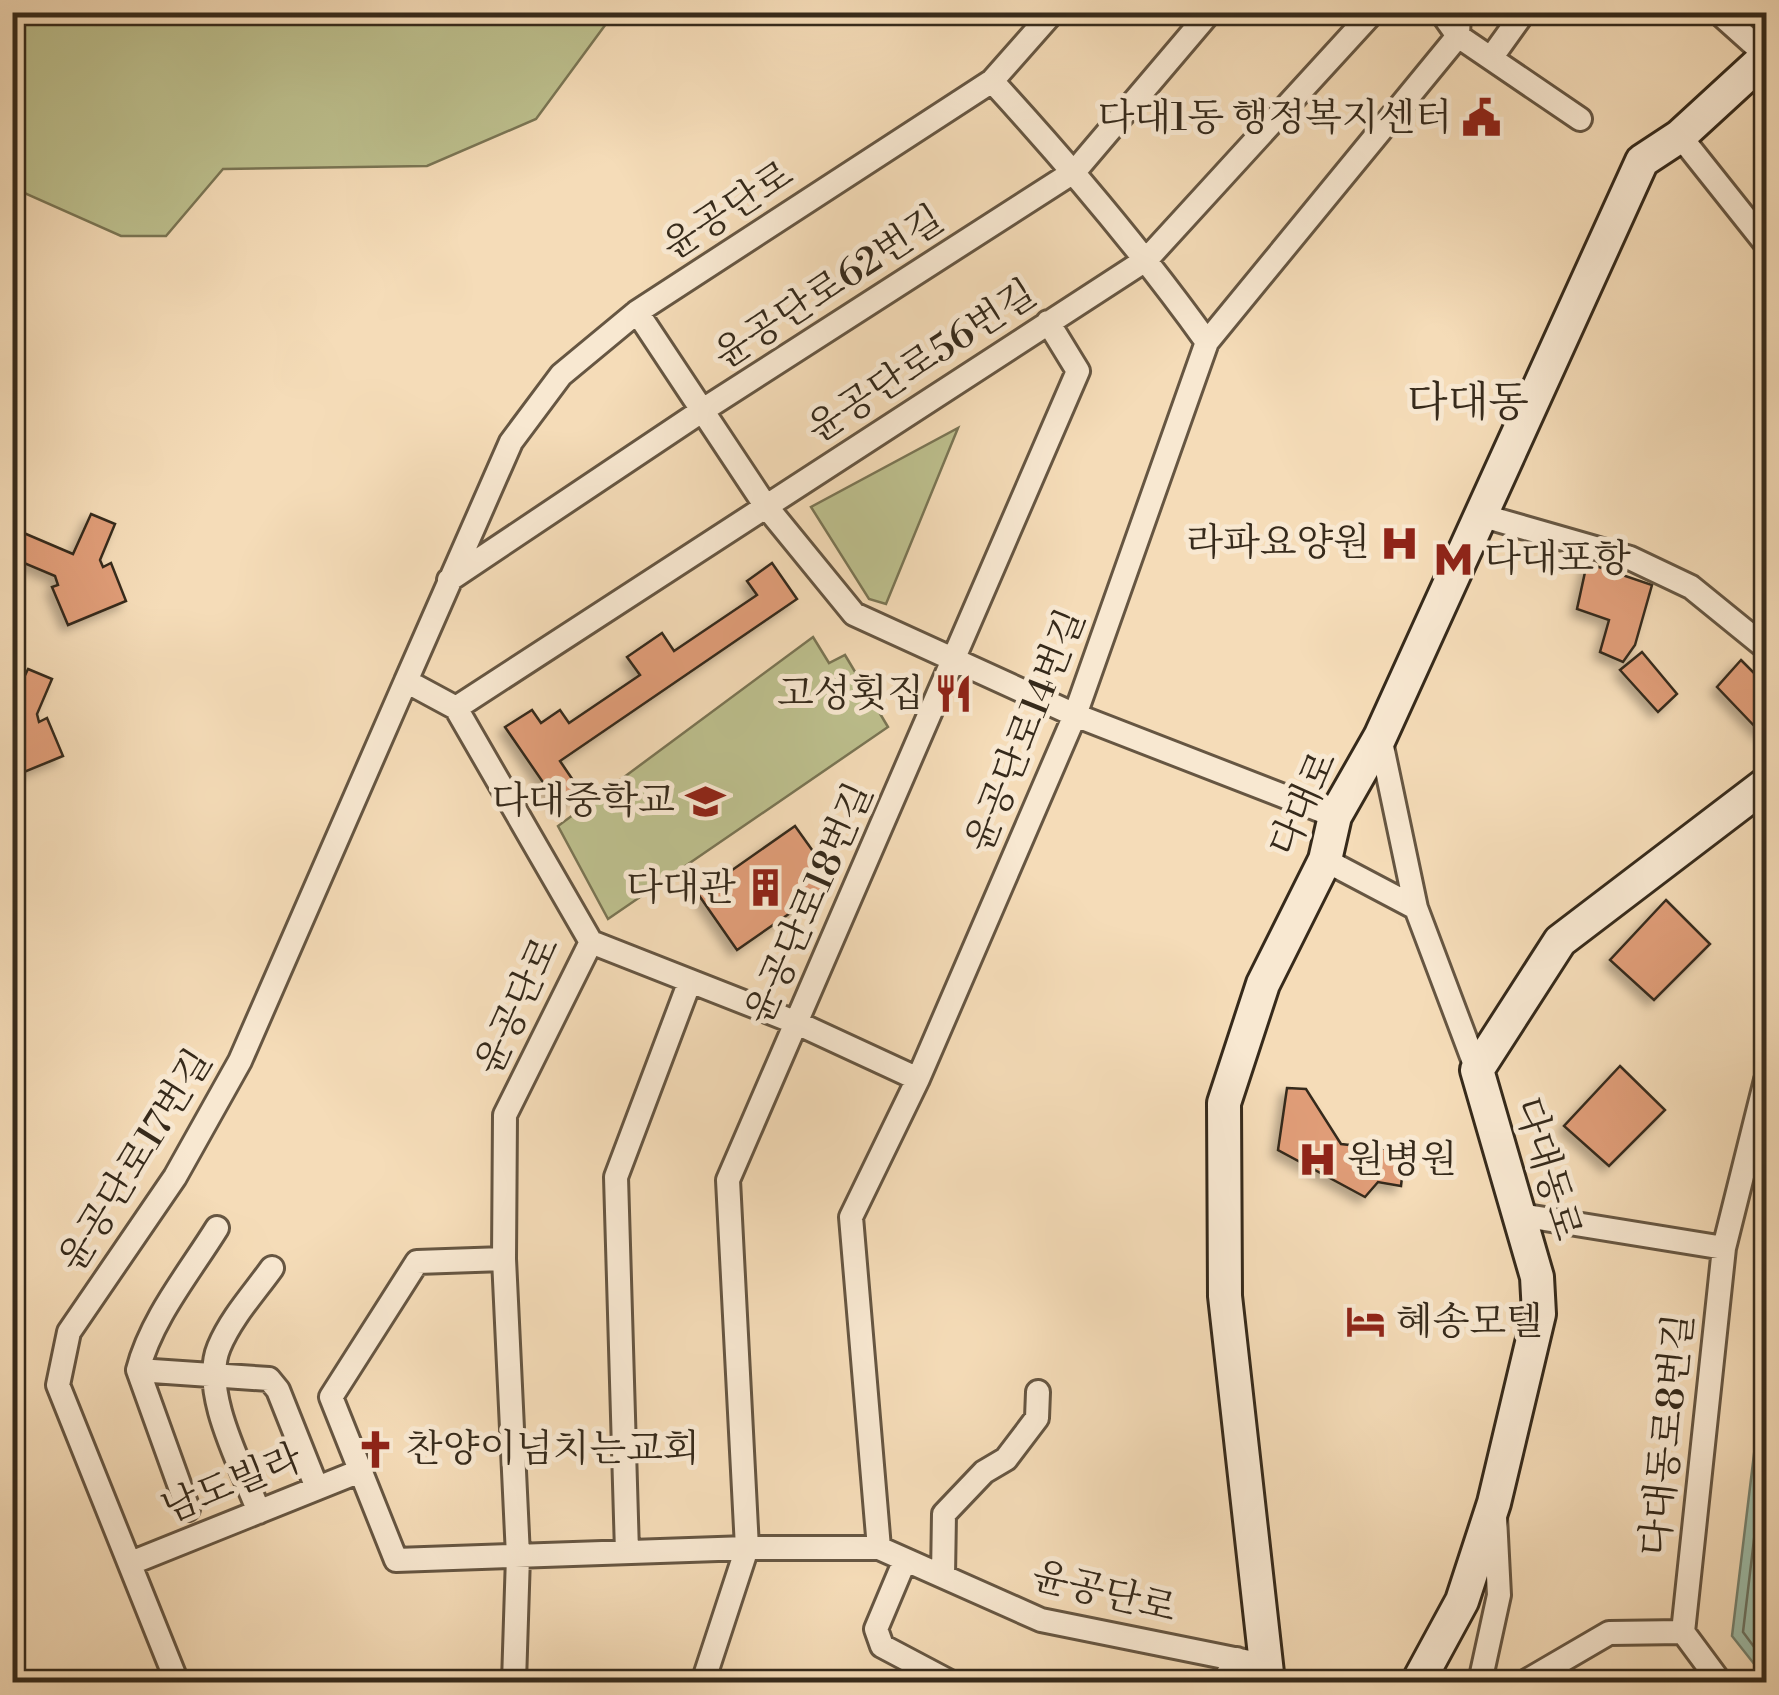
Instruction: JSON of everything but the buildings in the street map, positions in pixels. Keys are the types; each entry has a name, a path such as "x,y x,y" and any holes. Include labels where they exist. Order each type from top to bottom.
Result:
{"main road":[{"name":"다대로","path":"1262,1673 1224,1296 1224,1103 1263,984 1325,860 1335,816 1380,737 1642,161 1680,136 1766,56"},
{"name":"다대동로","path":"1418,1682 1462,1601 1494,1503 1539,1314 1537,1277 1477,1070 1560,940 1766,784"}],"street":[{"name":"윤공단로","path":"406,681 511,442 561,375 637,312 992,80 1052,12"},
{"name":"윤공단로62번길","path":"449,580 703,410 1075,171 1210,12"},
{"name":"윤공단로56번길","path":"456,708 1147,259 1373,12"},
{"path":"1441,12 1459,24 1491,58 1580,119"},
{"path":"1491,58 1524,12"},
{"path":"1718,12 1766,56"},
{"name":"윤공단로14번길","path":"879,1548 851,1217 918,1079 1075,715 1207,342 1459,24"},
{"path":"992,80 1075,171 1147,259 1207,342"},
{"path":"1680,136 1766,244"},
{"path":"637,312 765,504 854,614 1075,715 1335,816"},
{"name":"윤공단로18번길","path":"748,1548 728,1180 1078,371 1048,322"},
{"path":"1480,515 1630,558 1691,588 1766,648"},
{"path":"406,681 456,708"},
{"name":"윤공단로17번길","path":"177,1682 58,1385 70,1332 175,1178 240,1061 406,681"},
{"name":"윤공단로","path":"456,708 591,942 505,1115 504,1259 518,1556 879,1548 1041,1620 1262,1673"},
{"path":"1380,737 1416,908 1477,1070"},
{"path":"1325,860 1416,908"},
{"path":"591,942 797,1023 918,1079"},
{"path":"627,1552 616,1177 690,981"},
{"name":"다대동로8번길","path":"1682,1632 1724,1248 1766,1080"},
{"path":"1520,1215 1724,1248"},
{"path":"188,1509 138,1370 142,1352 216,1228"},
{"path":"504,1259 417,1262 332,1398 396,1560 518,1556 514,1682"},
{"path":"258,1512 216,1398 212,1374 218,1349 272,1268"},
{"path":"138,1370 269,1379 278,1390 317,1488"},
{"path":"943,1576 944,1514 984,1472 1006,1459 1036,1418 1038,1392"},
{"name":"남도빌라","path":"131,1563 360,1471"},
{"path":"1480,1682 1499,1595 1494,1503"},
{"path":"703,1682 748,1548"},
{"path":"905,1560 876,1630 882,1646 950,1682"},
{"path":"1526,1682 1609,1633 1682,1632 1720,1682"},
{"path":"1223,1682 1262,1673"}],"green space":[{"path":"13,12 614,13 536,119 427,166 223,169 166,236 121,236 13,188"},
{"path":"958,428 886,604 869,599 811,507"},
{"path":"813,637 829,663 845,655 888,727 608,919 558,826"}],"water":[{"path":"1766,1355 1766,1679 1732,1636"}],"place":[{"name":"다대1동 행정복지센터","path":"1482,118"},
{"name":"라파요양원","path":"1400,543"},
{"name":"다대포항","path":"1454,559"},
{"name":"고성횟집","path":"954,694"},
{"name":"다대중학교","path":"705,801"},
{"name":"다대관","path":"766,888"},
{"name":"원병원","path":"1317,1160"},
{"name":"혜송모텔","path":"1366,1322"},
{"name":"찬양이넘치는교회","path":"376,1449"}],"district":[{"name":"다대동","path":"1468,403"}]}
